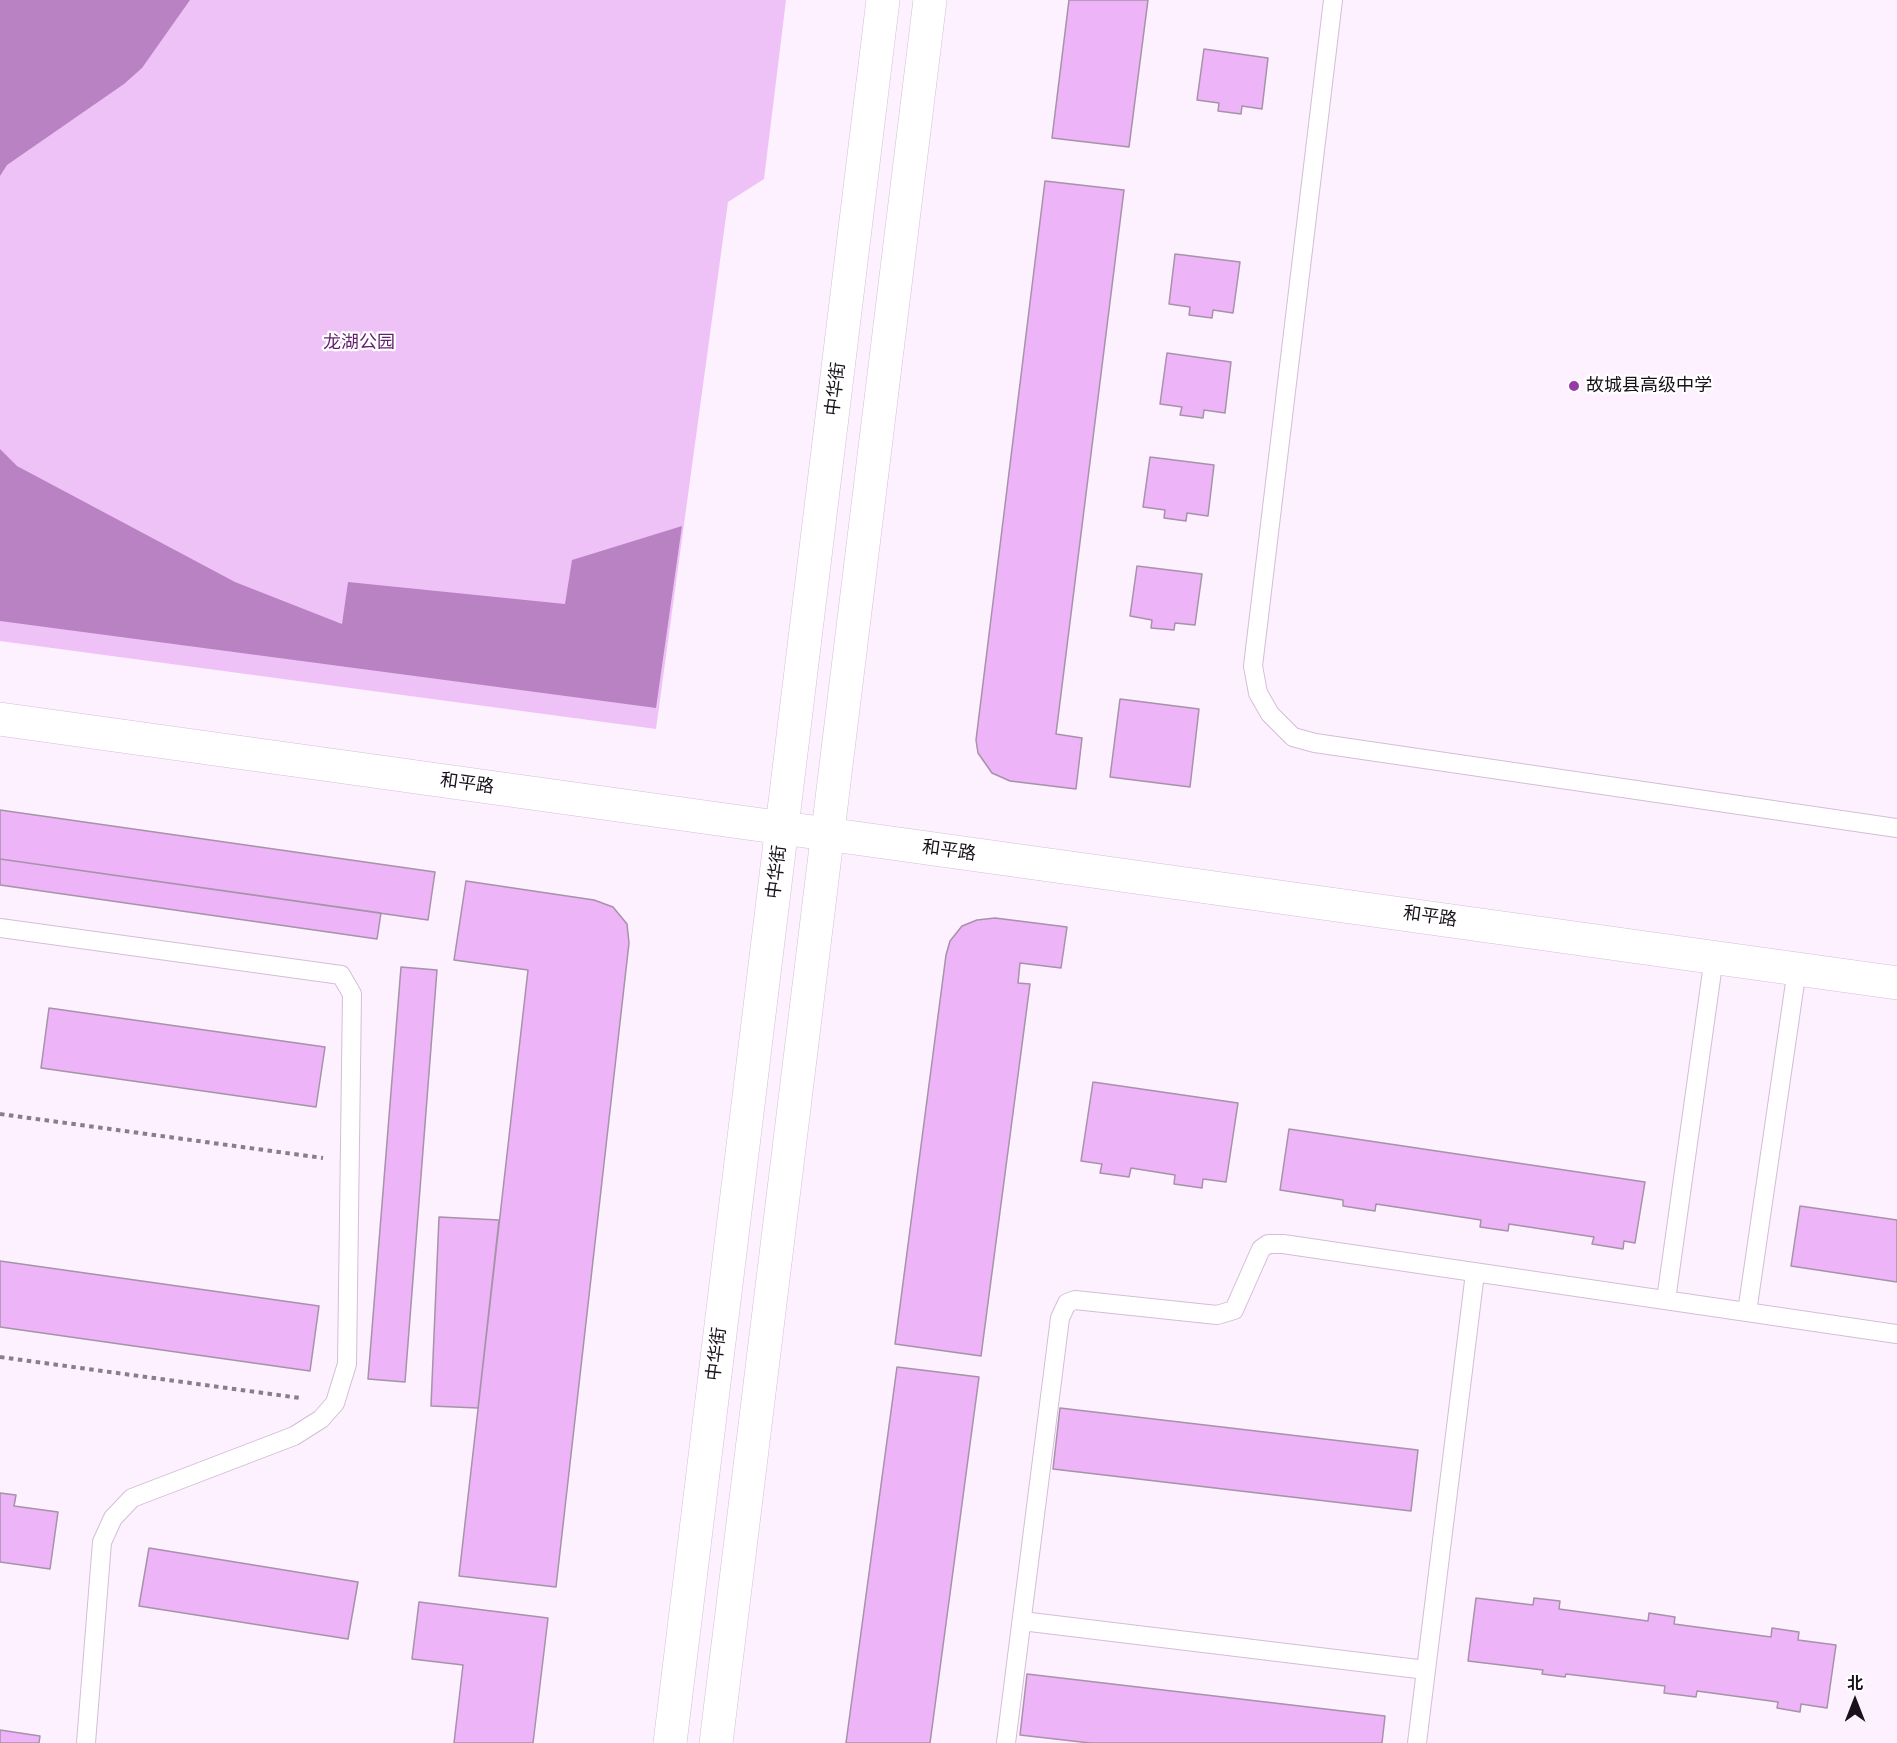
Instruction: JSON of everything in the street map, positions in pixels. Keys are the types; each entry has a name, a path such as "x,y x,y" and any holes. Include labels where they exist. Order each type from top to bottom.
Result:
{"main road":[{"name":"中华街","path":"670,1743 883,0"},
{"path":"716,1743 930,0"},
{"name":"和平路","path":"0,719 1897,983"}],"lane":[{"path":"1333,0 1253,666 1258,693 1270,714 1293,737 1315,743 1897,828"},
{"path":"0,928 341,975 352,994 347,1364 335,1402 321,1419 294,1436 132,1498 112,1518 102,1542 86,1743"},
{"path":"1666,1300 1714,957"},
{"path":"1747,1312 1797,969"},
{"path":"1006,1743 1060,1318 1067,1303 1075,1299 1217,1315 1234,1310 1261,1249 1268,1244 1897,1334"},
{"path":"1417,1743 1475,1273"},
{"path":"1022,1621 1426,1670"}],"path":[{"path":"0,1114 350,1162"},
{"path":"0,1357 335,1402"}],"green space":[{"name":"龙湖公园","path":"0,0 786,0 764,179 728,202 656,729 0,641"}],"shaded area":[{"path":"0,0 190,0 142,68 124,84 7,165 0,176"},
{"path":"0,449 17,466 235,582 342,624 348,582 565,604 572,560 682,526 656,708 0,621"}],"building":[{"path":"1069,0 1148,0 1129,147 1052,138"},
{"path":"1204,49 1268,58 1262,109 1242,106 1241,114 1218,111 1219,103 1197,100"},
{"path":"1045,181 1124,190 1056,734 1082,738 1076,789 1010,781 992,773 978,753 976,740"},
{"path":"1175,254 1240,262 1233,313 1213,310 1212,318 1189,315 1190,307 1169,304"},
{"path":"1167,353 1231,362 1225,413 1204,410 1203,418 1180,415 1182,407 1160,404"},
{"path":"1150,457 1214,465 1208,516 1187,513 1186,521 1164,518 1165,510 1143,507"},
{"path":"1137,566 1202,574 1195,625 1175,623 1174,630 1151,628 1152,620 1130,616"},
{"path":"1120,699 1199,709 1190,787 1110,777"},
{"path":"0,810 435,872 428,920 0,859"},
{"path":"0,859 381,913 377,939 0,885"},
{"path":"466,881 594,900 613,907 627,924 629,943 556,1587 459,1576 528,970 454,960"},
{"path":"995,918 1067,927 1061,968 1020,963 1018,983 1030,984 981,1356 895,1344 946,955 950,941 962,926 977,920"},
{"path":"401,967 437,970 405,1382 368,1379"},
{"path":"49,1008 325,1047 316,1107 41,1068"},
{"path":"1093,1082 1238,1103 1226,1182 1203,1179 1202,1188 1174,1184 1175,1175 1131,1168 1129,1177 1100,1173 1102,1164 1081,1161"},
{"path":"1289,1129 1645,1182 1635,1243 1624,1241 1623,1249 1592,1244 1594,1237 1509,1224 1508,1231 1480,1227 1481,1220 1376,1204 1375,1211 1343,1206 1343,1200 1280,1190"},
{"path":"1800,1206 1897,1220 1897,1282 1791,1266"},
{"path":"439,1217 499,1220 478,1408 431,1406"},
{"path":"0,1261 319,1306 310,1371 0,1327"},
{"path":"897,1367 979,1377 930,1743 846,1743"},
{"path":"1060,1408 1418,1450 1411,1511 1053,1469"},
{"path":"0,1493 16,1495 14,1506 58,1512 50,1569 0,1562"},
{"path":"149,1548 358,1582 348,1639 139,1606"},
{"path":"1476,1598 1533,1605 1534,1598 1560,1601 1559,1609 1648,1621 1649,1613 1675,1617 1674,1624 1771,1637 1772,1628 1799,1632 1798,1640 1836,1645 1827,1708 1801,1704 1800,1712 1777,1708 1778,1702 1697,1691 1696,1697 1664,1693 1665,1686 1566,1674 1565,1677 1542,1674 1543,1670 1468,1661"},
{"path":"419,1602 548,1618 533,1743 454,1743 463,1665 412,1659"},
{"path":"1027,1674 1385,1716 1382,1743 1090,1743 1020,1735"},
{"path":"0,1730 40,1736 39,1743 0,1743"}],"place":[{"name":"故城县高级中学","path":"1574,386"}]}
